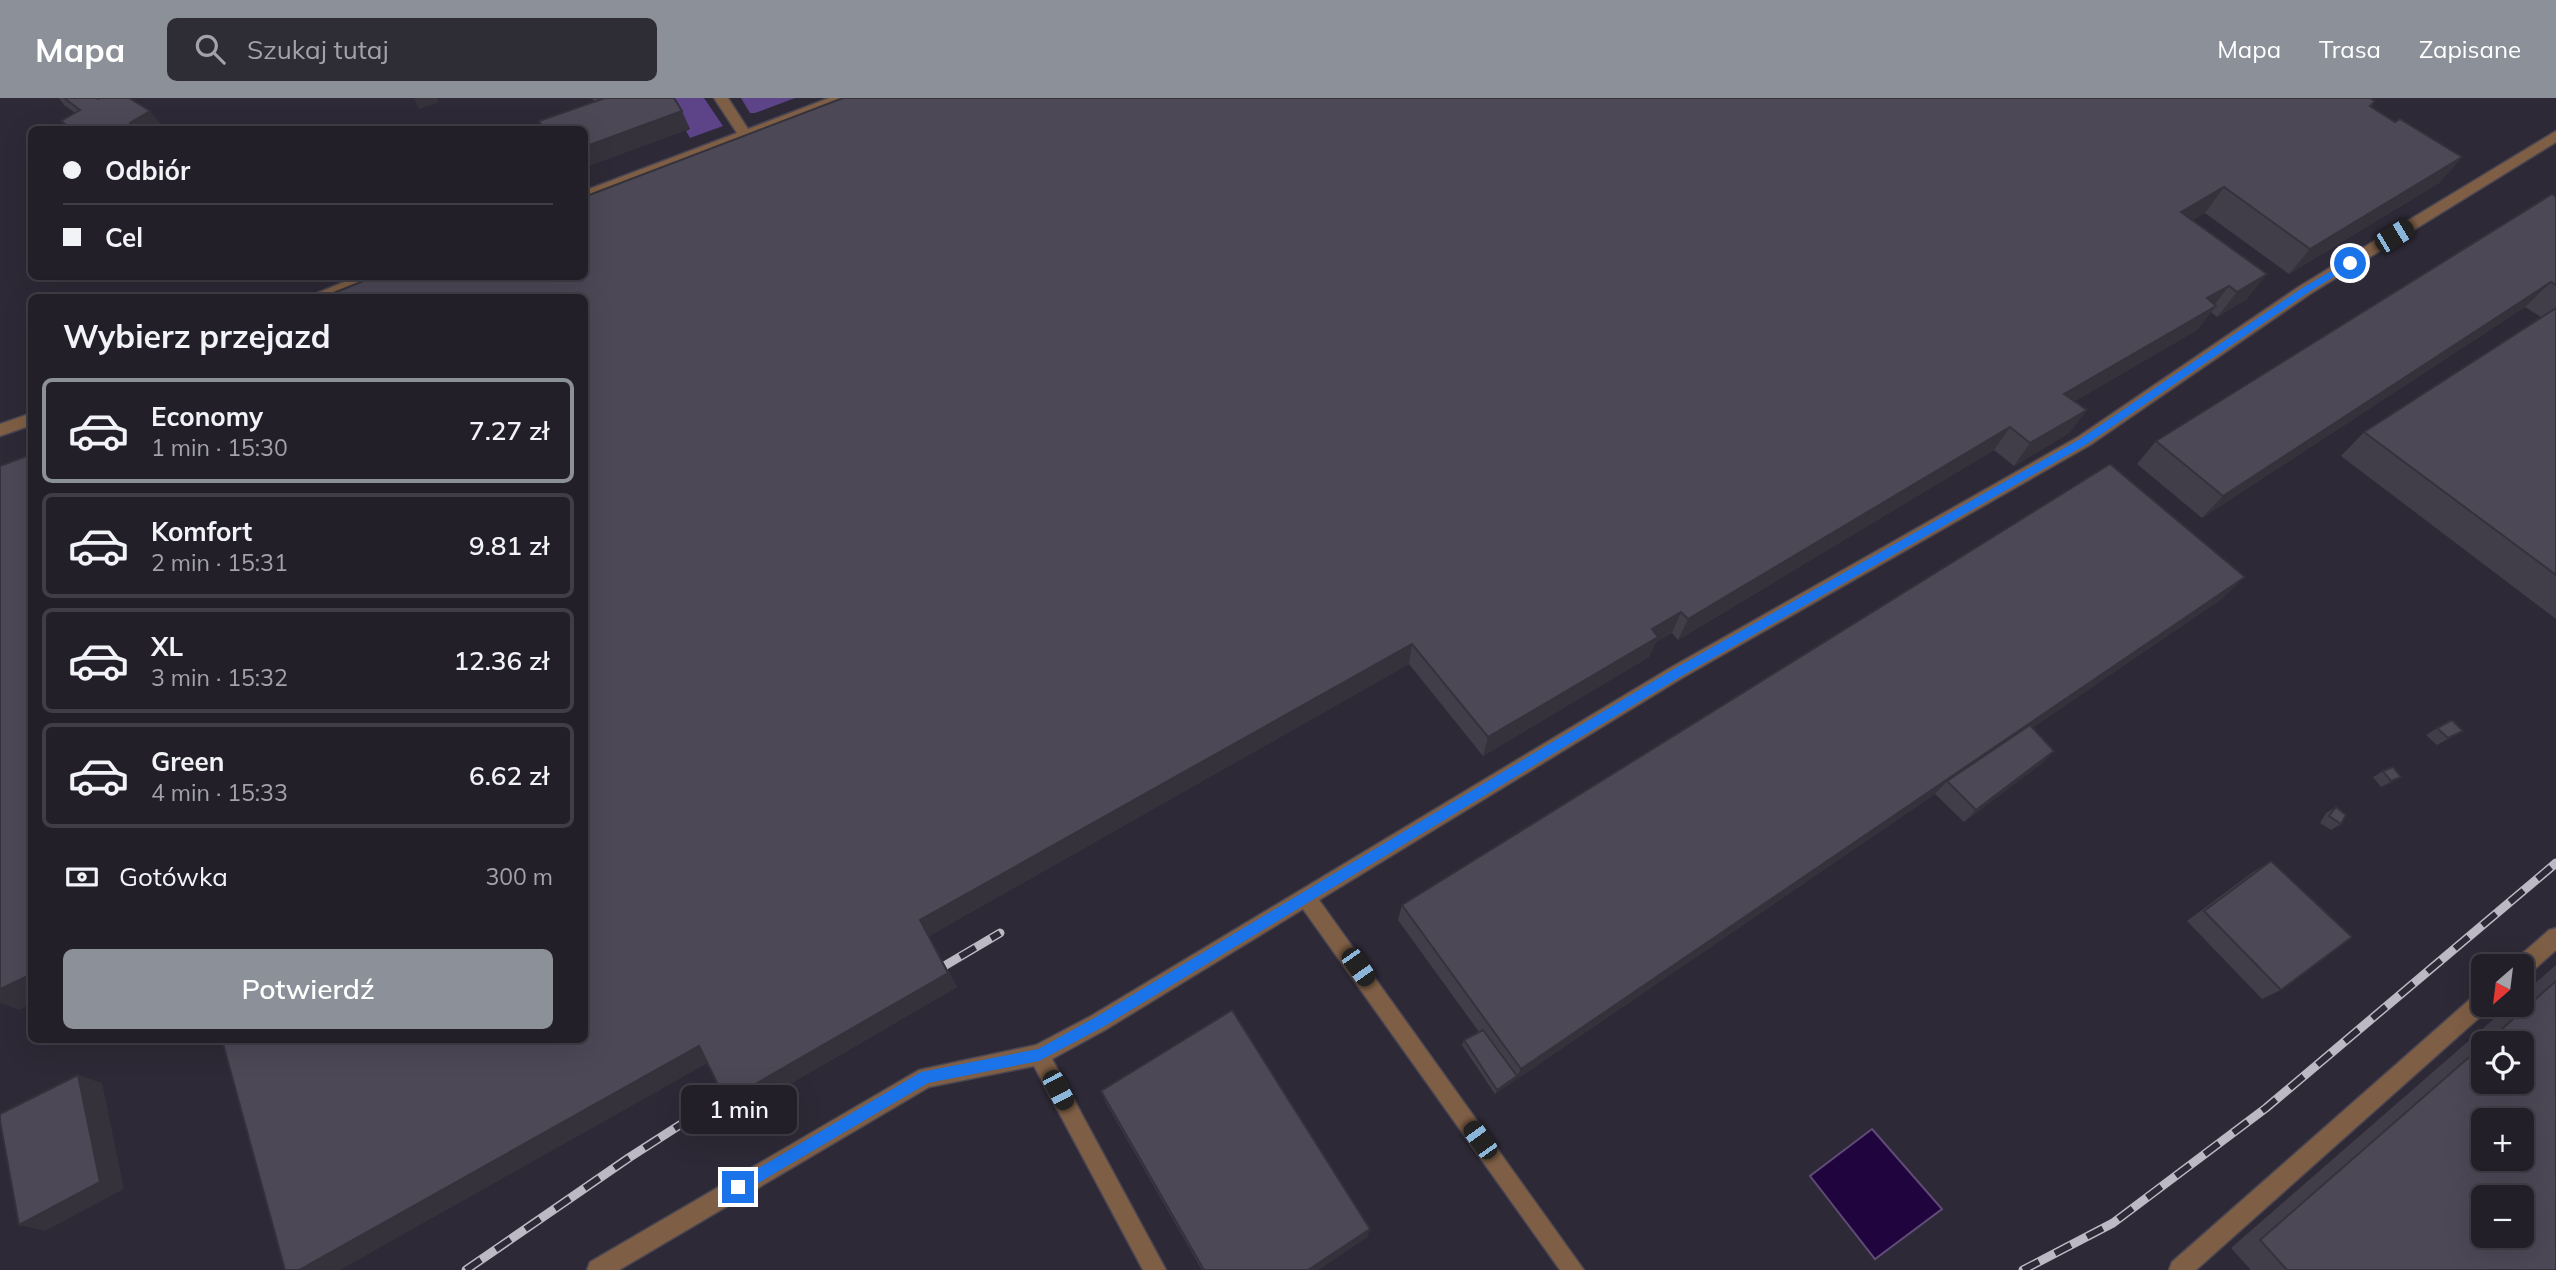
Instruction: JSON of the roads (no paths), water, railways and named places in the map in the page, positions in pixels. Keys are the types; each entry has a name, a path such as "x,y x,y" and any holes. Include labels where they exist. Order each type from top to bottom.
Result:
{"lane":[{"path":"721,98 745,135"},
{"path":"588,194 842,98"},
{"path":"598,1270 926,1077 1039,1055 1098,1023 1676,673 2084,441 2305,290 2556,136"},
{"path":"330,294 364,280"},
{"path":"0,430 28,420"},
{"path":"1306,897 1573,1270"},
{"path":"2534,956 2556,937"},
{"path":"2180,1270 2471,1012"},
{"path":"1039,1055 1155,1270"}],"railway":[{"path":"2023,1270 2113,1223 2266,1108 2556,863"},
{"path":"929,975 1000,933"},
{"path":"466,1270 630,1157 739,1087"}]}
